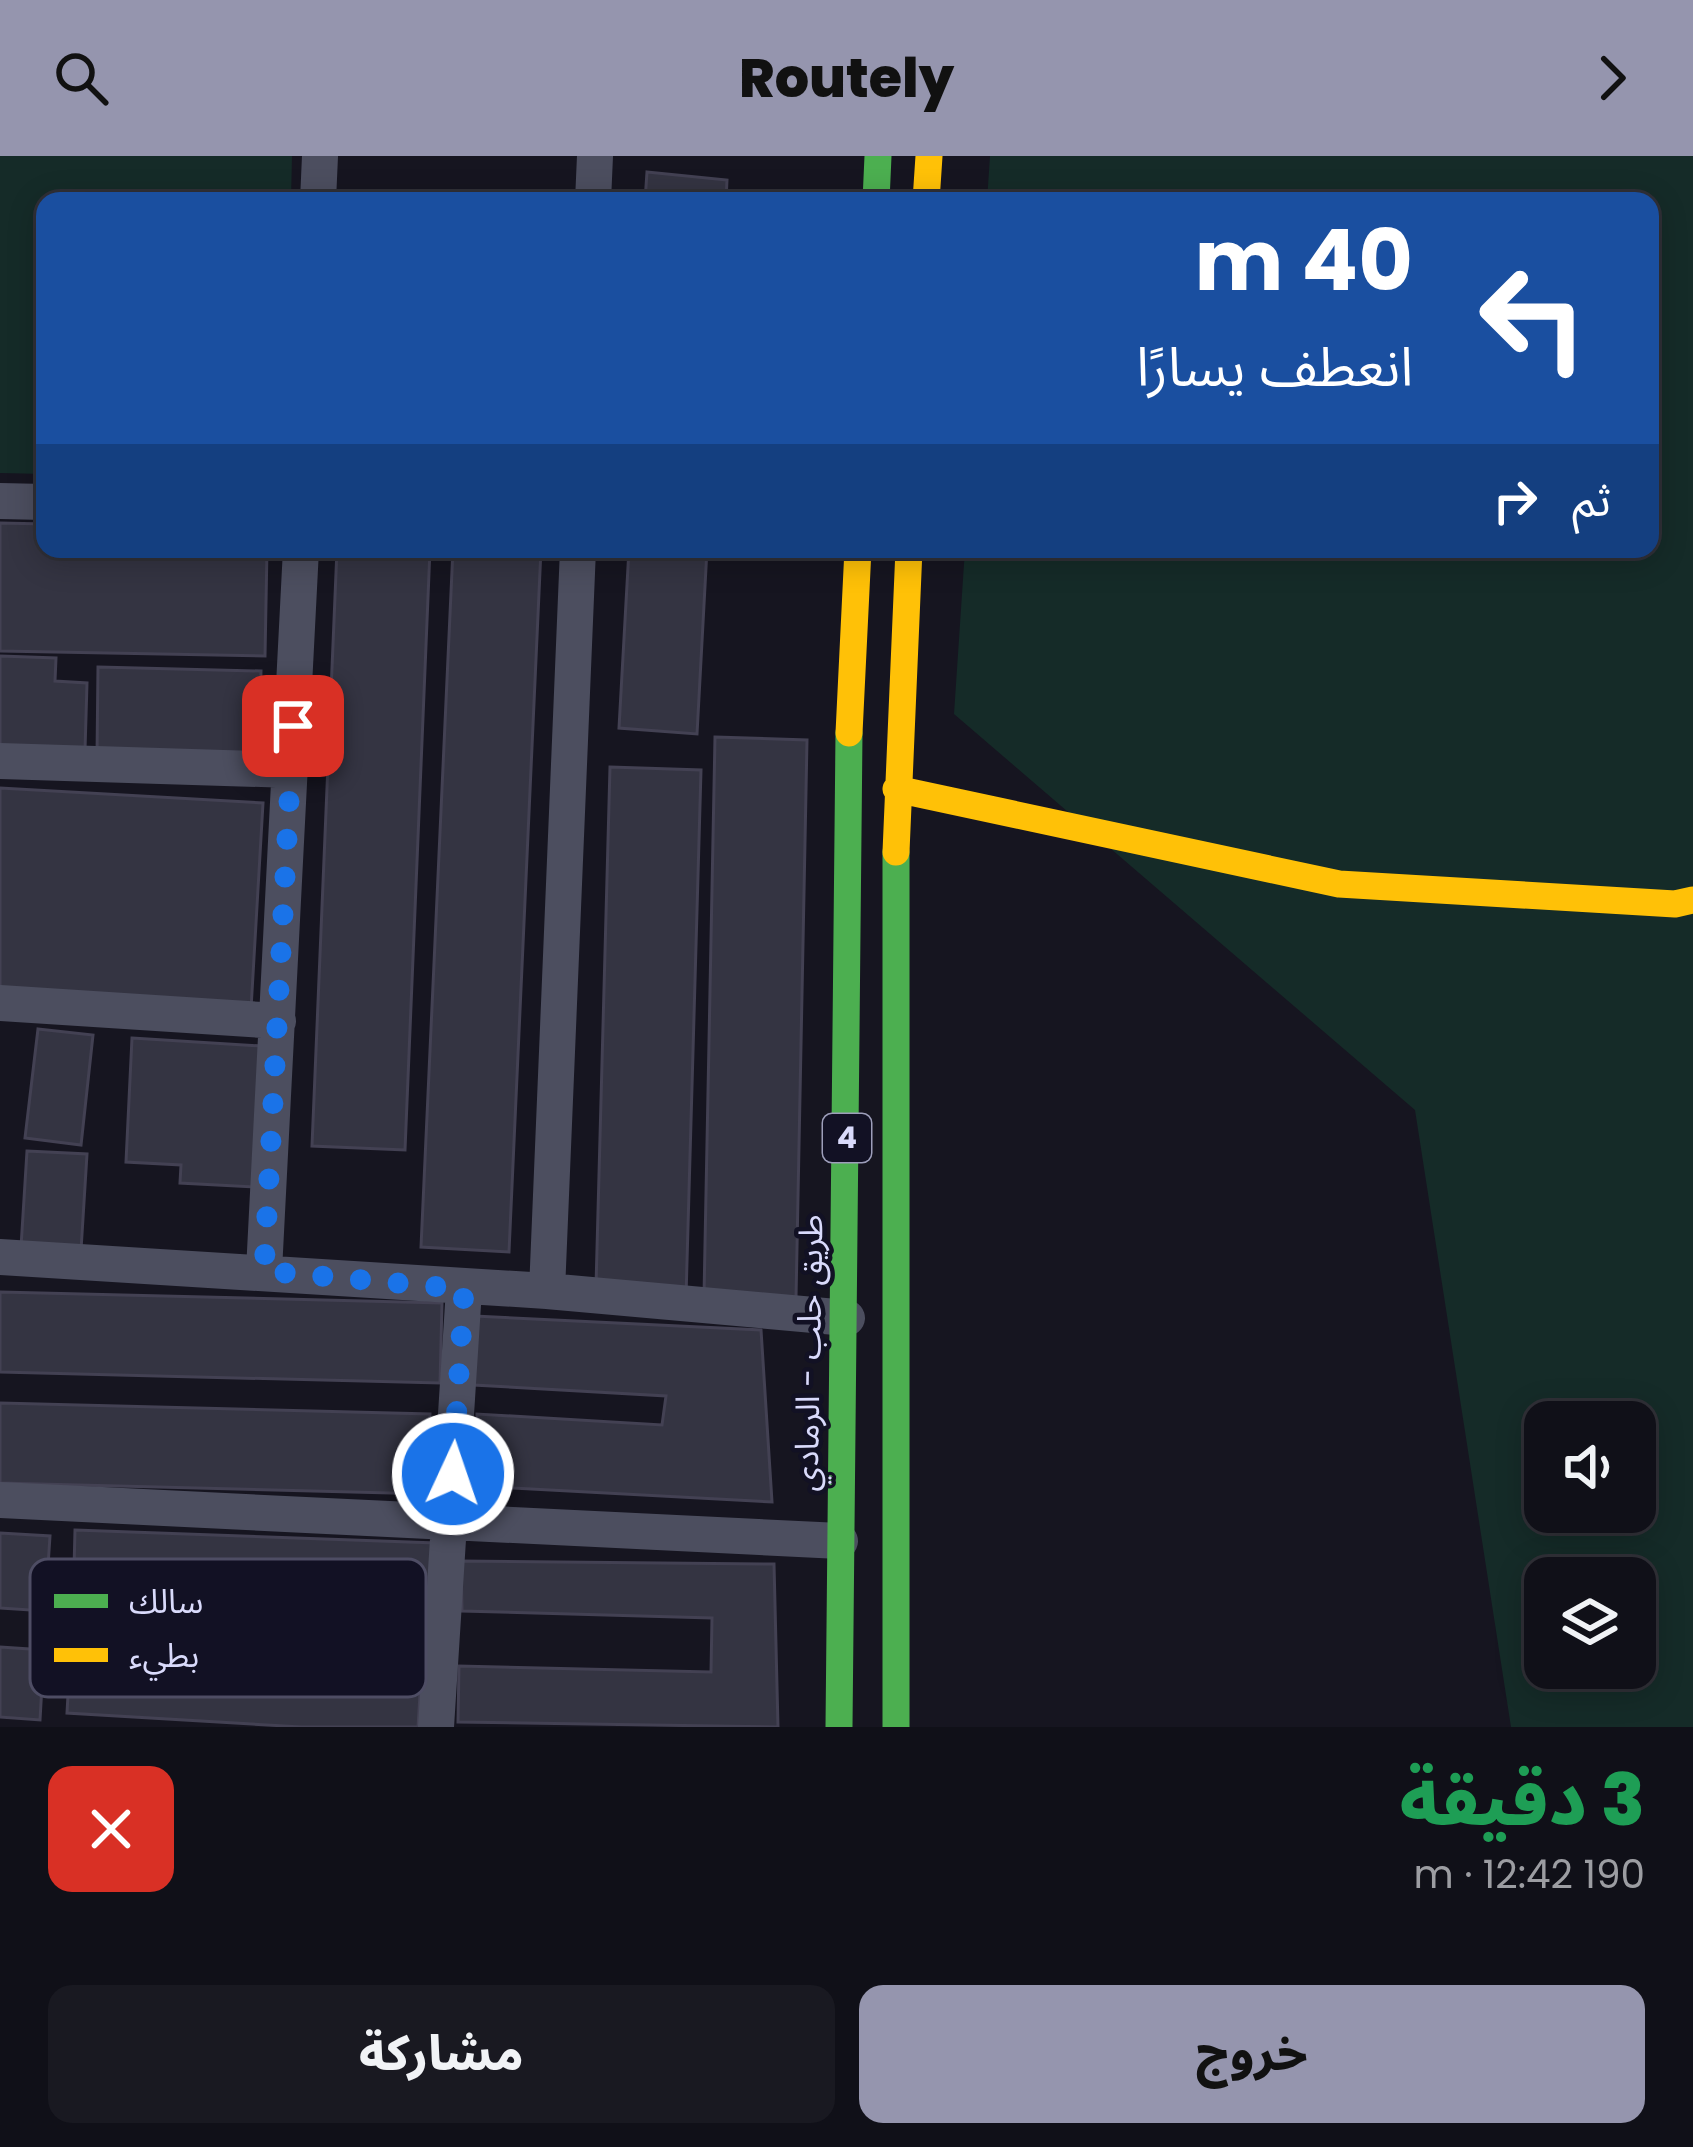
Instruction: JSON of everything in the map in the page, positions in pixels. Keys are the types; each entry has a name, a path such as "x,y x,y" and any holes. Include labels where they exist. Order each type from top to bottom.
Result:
{"main road":[{"path":"876,192 878,156"},
{"path":"926,192 928,156"},
{"name":"طريق حلب - الرمادي","path":"839,1727 847,1318 847,782 858,558"},
{"name":"4","path":"896,1727 896,789 909,558"},
{"path":"896,789 1340,884 1675,904 1693,900"}],"street":[{"path":"318,192 320,156"},
{"path":"593,192 595,156"},
{"path":"0,501 36,502"},
{"path":"264,1271 302,558"},
{"path":"547,1291 578,558"},
{"path":"0,761 291,770"},
{"path":"0,1003 278,1021"},
{"path":"0,1257 547,1291 847,1318"},
{"path":"436,1727 464,1289"},
{"path":"0,1500 840,1541"}],"green space":[{"path":"0,156 292,156 291,192 36,192 36,474 0,473"},
{"path":"990,156 1693,156 1693,1727 1511,1727 1415,1110 954,714 964,558 1659,558 1659,192 988,192"}],"building":[{"path":"647,172 727,180 726,192 646,192"},
{"path":"0,523 36,524 36,558 267,558 265,656 0,651"},
{"path":"337,558 430,558 405,1150 312,1146"},
{"path":"453,558 541,558 509,1252 421,1247"},
{"path":"628,558 707,558 697,734 619,728"},
{"path":"0,656 56,658 55,681 87,683 85,750 0,754"},
{"path":"98,667 261,671 259,761 97,757"},
{"path":"715,737 807,740 796,1298 704,1296"},
{"path":"610,767 701,770 686,1297 596,1286"},
{"path":"0,788 263,803 251,1009 0,993"},
{"path":"38,1029 93,1035 81,1145 25,1138"},
{"path":"132,1038 261,1046 254,1187 180,1183 181,1165 126,1162"},
{"path":"27,1151 87,1154 81,1250 21,1247"},
{"path":"0,1292 442,1303 440,1383 0,1372"},
{"path":"474,1316 761,1330 772,1502 477,1486 477,1414 662,1425 666,1396 474,1385"},
{"path":"0,1403 430,1414 429,1494 0,1483"},
{"path":"75,1530 436,1543 434,1620 426,1620 426,1559 74,1559"},
{"path":"0,1533 50,1536 48,1559 30,1559 30,1610 0,1608"},
{"path":"461,1561 774,1564 778,1727 458,1722 459,1666 711,1672 712,1618 462,1611"},
{"path":"0,1647 30,1649 30,1697 41,1697 40,1720 0,1717"},
{"path":"68,1697 420,1697 418,1727 301,1727 67,1713"}],"traffic: fast":[{"path":"876,192 878,156"},
{"path":"839,1727 849,733"},
{"path":"896,852 896,1727"}],"traffic: slow":[{"path":"927,192 929,156"},
{"path":"849,733 858,558"},
{"path":"896,852 909,558"},
{"path":"896,789 1339,884 1675,904 1693,900"}],"route":[{"path":"293,726 264,1271 464,1289 453,1474"}]}
